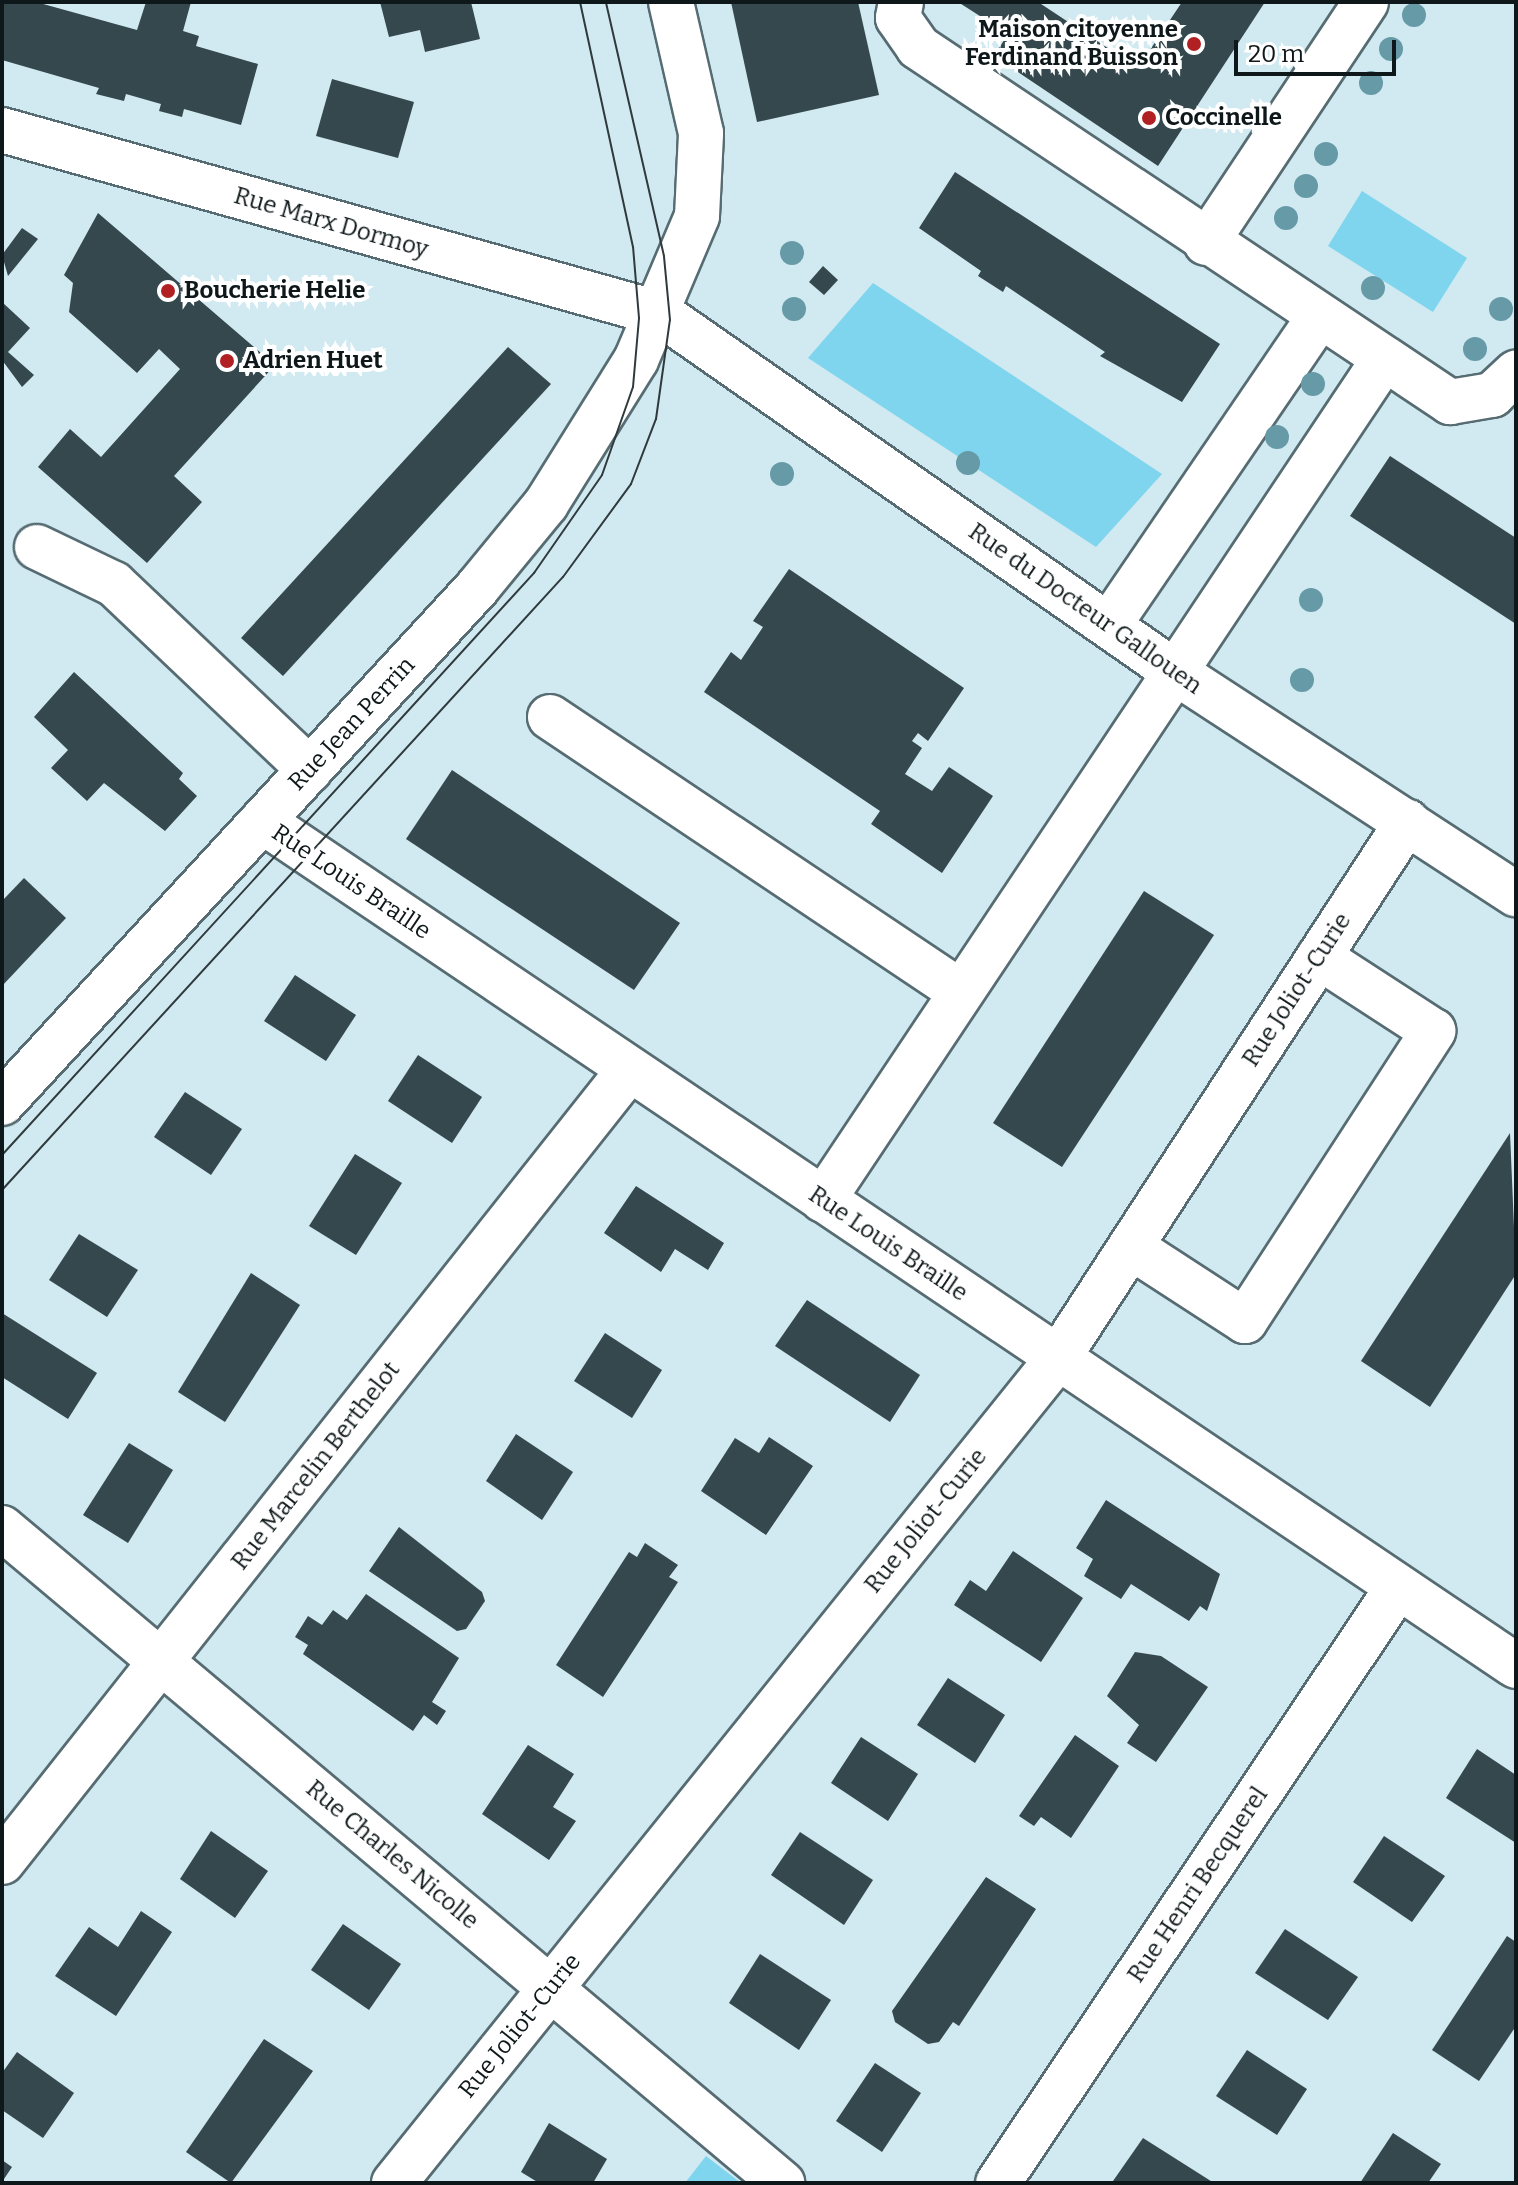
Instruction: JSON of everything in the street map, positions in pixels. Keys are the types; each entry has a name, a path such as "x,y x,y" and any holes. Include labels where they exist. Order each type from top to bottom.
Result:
{"street":[{"name":"Rue Jean Perrin","path":"3,1099 310,770 546,504 661,314 697,216 701,133 671,2"},
{"path":"901,2 898,18 918,47 1206,243 1450,402 1492,395 1516,373"},
{"path":"1206,243 1366,2"},
{"name":"Rue Marx Dormoy","path":"2,130 661,314"},
{"name":"Rue du Docteur Gallouen","path":"661,314 1172,670 1516,894"},
{"path":"1109,625 1319,317"},
{"path":"823,1200 1172,670 1384,359"},
{"path":"37,547 114,584 310,770"},
{"path":"550,717 960,991"},
{"name":"Rue Louis Braille","path":"262,821 1516,1666"},
{"name":"Rue Joliot-Curie","path":"394,2183 1058,1358 1407,822"},
{"path":"1131,1247 1245,1321 1408,1071 1433,1031 1319,957"},
{"name":"Rue Marcelin Berthelot","path":"2,1862 629,1070"},
{"name":"Rue Charles Nicolle","path":"2,1528 782,2183"},
{"name":"Rue Henri Becquerel","path":"998,2183 1398,1587"}],"shaded area":[{"path":"1362,191 1467,258 1433,312 1328,246"},
{"path":"873,283 1162,474 1096,547 808,358"},
{"path":"706,2156 741,2183 685,2183"}],"building":[{"path":"2,2 36,2 137,30 146,2 191,2 183,31 199,36 196,46 258,64 241,125 184,109 182,117 159,111 161,104 126,94 124,101 96,94 99,88 2,60"},
{"path":"380,2 471,2 480,39 425,52 420,30 389,37"},
{"path":"731,2 858,2 879,95 757,122"},
{"path":"958,2 1038,2 1138,68 1182,2 1265,2 1158,166 994,56 1008,34"},
{"path":"332,79 414,102 398,158 316,136"},
{"path":"955,172 1220,344 1182,402 1100,356 1105,352 1006,286 1003,292 978,276 981,271 919,228"},
{"path":"98,213 275,365 174,476 202,502 147,563 38,467 70,429 101,457 180,369 159,349 137,373 69,312 73,283 64,275"},
{"path":"22,228 38,239 8,276 2,255"},
{"path":"823,266 838,280 824,295 809,282"},
{"path":"2,302 30,328 8,352 34,375 22,387 2,360"},
{"path":"508,347 551,384 283,676 241,638"},
{"path":"1390,456 1516,538 1516,624 1350,516"},
{"path":"789,569 964,688 928,741 918,733 912,741 922,748 905,774 932,791 949,767 993,796 942,873 871,824 880,811 704,692 731,652 741,660 763,627 753,621"},
{"path":"74,672 183,773 179,779 197,796 165,831 104,783 87,801 51,768 68,750 34,717"},
{"path":"452,770 680,923 634,990 406,839"},
{"path":"24,878 66,918 2,986 2,901"},
{"path":"1144,891 1214,935 1062,1167 993,1123"},
{"path":"295,975 356,1015 326,1061 264,1021"},
{"path":"418,1055 482,1097 452,1143 388,1101"},
{"path":"185,1092 242,1129 211,1175 154,1137"},
{"path":"1510,1133 1516,1274 1430,1407 1361,1361"},
{"path":"355,1154 402,1183 356,1255 309,1226"},
{"path":"636,1186 724,1243 708,1270 675,1249 661,1272 604,1233"},
{"path":"79,1234 138,1270 107,1317 49,1280"},
{"path":"251,1273 300,1305 225,1422 178,1392"},
{"path":"807,1300 920,1375 890,1422 775,1346"},
{"path":"2,1313 97,1373 68,1419 2,1377"},
{"path":"605,1333 662,1370 632,1418 574,1381"},
{"path":"516,1434 573,1472 542,1520 486,1481"},
{"path":"769,1437 813,1466 766,1535 701,1491 735,1438 759,1453"},
{"path":"129,1443 173,1470 128,1543 83,1515"},
{"path":"1106,1500 1220,1574 1207,1611 1200,1606 1189,1621 1131,1584 1121,1599 1084,1576 1093,1559 1076,1548"},
{"path":"399,1527 482,1592 485,1601 466,1629 457,1631 369,1571"},
{"path":"645,1543 678,1565 669,1577 678,1582 603,1697 556,1665 629,1552 637,1557"},
{"path":"1013,1551 1083,1598 1041,1662 954,1605 970,1580 986,1591"},
{"path":"366,1594 459,1658 432,1702 446,1711 437,1725 424,1715 413,1731 303,1654 308,1645 295,1637 308,1616 322,1625 333,1610 347,1620"},
{"path":"1135,1652 1161,1656 1208,1687 1156,1762 1127,1743 1139,1725 1107,1696"},
{"path":"948,1678 1005,1715 975,1763 917,1725"},
{"path":"1075,1735 1119,1766 1071,1838 1041,1817 1034,1826 1019,1816"},
{"path":"861,1737 918,1774 888,1821 831,1783"},
{"path":"528,1745 574,1774 553,1807 576,1821 549,1860 482,1814"},
{"path":"1477,1749 1516,1775 1516,1843 1446,1798"},
{"path":"211,1831 268,1871 235,1918 180,1879"},
{"path":"800,1832 873,1880 844,1925 771,1875"},
{"path":"1384,1836 1445,1876 1412,1922 1353,1882"},
{"path":"986,1877 1036,1909 959,2026 953,2022 939,2042 928,2044 895,2022 892,2011"},
{"path":"141,1911 172,1932 116,2016 55,1976 89,1927 118,1947"},
{"path":"343,1924 401,1964 369,2010 311,1970"},
{"path":"1285,1929 1358,1977 1328,2020 1255,1973"},
{"path":"1507,1936 1516,1942 1516,2026 1479,2081 1432,2050"},
{"path":"760,1954 831,2000 799,2050 729,2003"},
{"path":"264,2039 313,2071 231,2183 186,2152"},
{"path":"1247,2050 1307,2089 1277,2135 1216,2096"},
{"path":"17,2052 74,2093 43,2138 2,2110 2,2073"},
{"path":"875,2063 921,2093 882,2152 836,2121"},
{"path":"549,2123 607,2159 593,2183 539,2183 521,2172"},
{"path":"1393,2133 1441,2164 1428,2183 1360,2183"},
{"path":"1143,2138 1214,2183 1113,2181"},
{"path":"2,2160 12,2167 2,2182"}],"tram line":[{"path":"2,1155 534,573 602,475 633,387 639,318 633,247 580,2"},
{"path":"2,1190 563,577 631,484 656,419 670,320 664,256 606,2"}],"place":[{"name":"Maison citoyenne Ferdinand Buisson","path":"1194,44"},
{"name":"Coccinelle","path":"1149,118"},
{"name":"Boucherie Helie","path":"168,291"},
{"name":"Adrien Huet","path":"227,361"}]}
